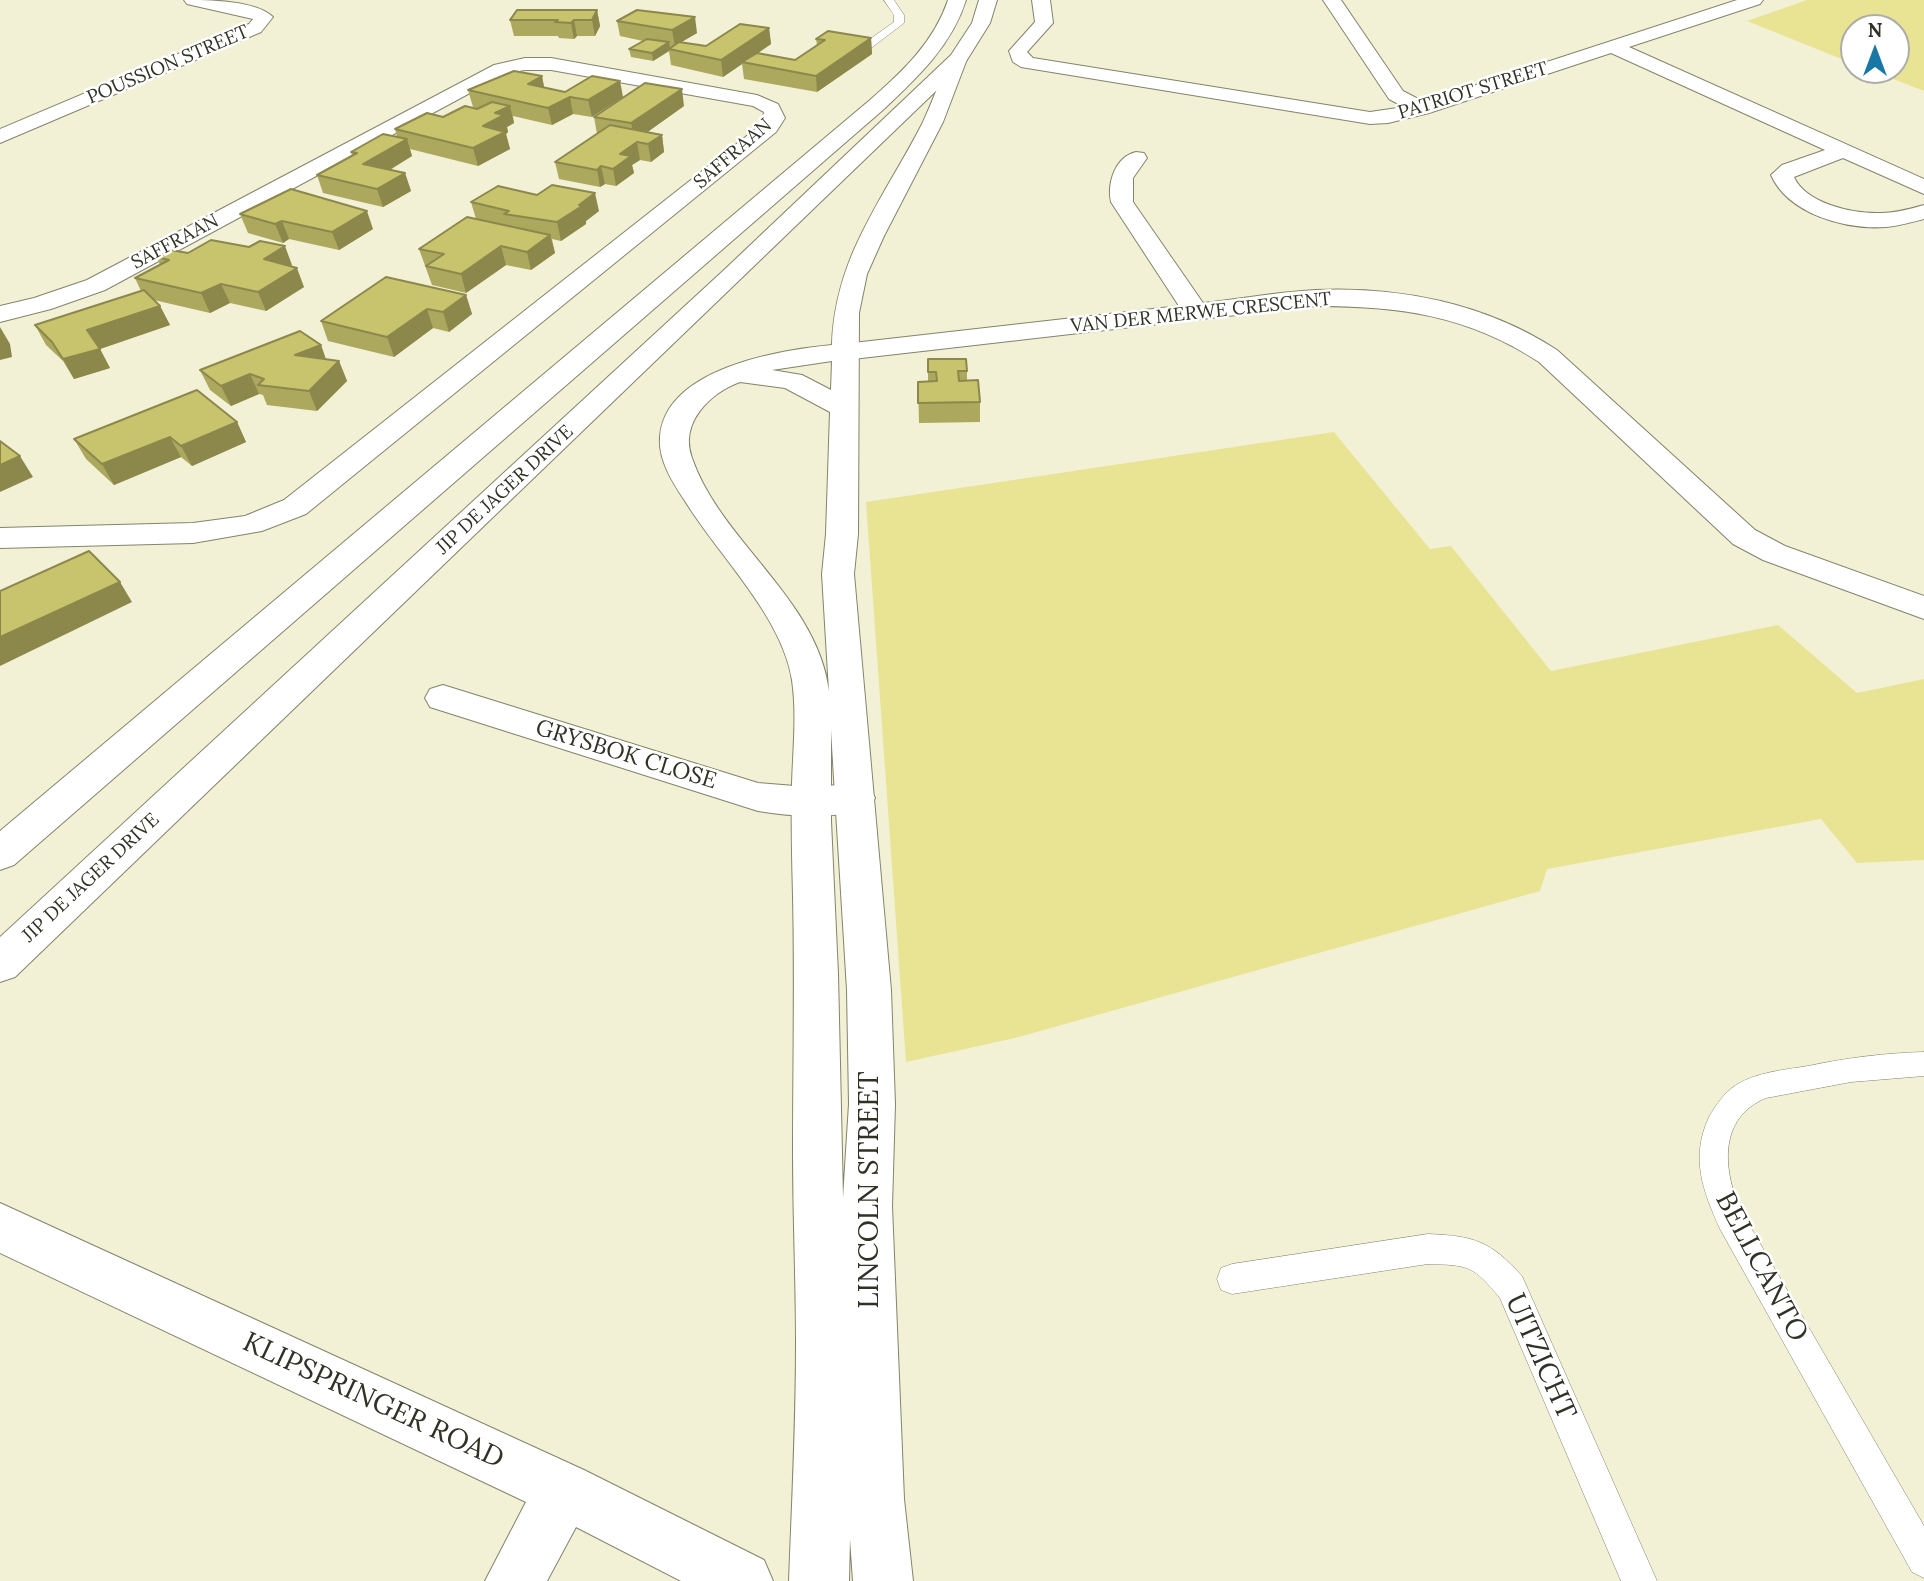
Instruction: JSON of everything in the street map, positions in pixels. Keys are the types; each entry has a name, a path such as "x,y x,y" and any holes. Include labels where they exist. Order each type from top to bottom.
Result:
{"street":[{"name":"POUSSION STREET","path":"0,137 255,28 264,17 251,10 193,0"},
{"path":"0,854 846,132 898,84 936,43 950,22 957,0"},
{"name":"JIP DE JAGER DRIVE","path":"0,964 958,60 981,23 988,0"},
{"name":"PATRIOT STREET","path":"1041,0 1044,23 1018,51 1020,58 1039,66 1352,116 1388,117 1422,109 1754,0"},
{"path":"1332,0 1392,90 1402,100 1422,109"},
{"path":"1613,47 1924,187"},
{"path":"833,801 846,313 855,274 872,236 933,122 958,60"},
{"name":"SAFFRAAN","path":"0,313 72,295 96,285 501,69 525,64 551,64 757,101 766,104 776,113 775,121 769,128 295,508 251,524 193,533 0,538"},
{"path":"1843,151 1790,170 1783,176 1783,181 1798,196 1835,214 1877,221 1924,212"},
{"path":"1136,158 1122,177 1122,202 1196,312"},
{"name":"VAN DER MERWE CRESCENT","path":"729,375 813,355 1315,298 1368,298 1450,311 1502,328 1548,356 1744,537 1774,553 1924,608"},
{"path":"833,801 812,711 807,667 796,638 763,586 691,489 677,466 673,437 683,412 702,391 729,375 767,376 792,381 842,407"},
{"name":"GRYSBOK CLOSE","path":"443,698 758,797 786,802 833,801"},
{"name":"LINCOLN STREET","path":"819,1581 823,1356 817,1155 815,880 833,801"},
{"name":"LINCOLN STREET","path":"833,801 869,990 872,1104 867,1206 875,1499 883,1581"},
{"name":"KLIPSPRINGER ROAD","path":"0,1227 564,1490 743,1581"},
{"path":"515,1581 564,1490"}],"lane":[{"path":"867,46 899,23 900,15 889,0"},
{"name":"BELLCANTO","path":"1924,1064 1836,1072 1758,1088 1739,1099 1724,1115 1714,1136 1713,1162 1717,1189 1730,1219 1924,1559"},
{"name":"UITZICHT","path":"1232,1279 1428,1249 1462,1250 1489,1262 1511,1287 1639,1581"}],"shaded area":[{"path":"1807,0 1924,0 1924,91 1906,84 1910,84 1910,14 1840,14 1840,58 1747,21"},
{"path":"1334,432 1430,549 1451,546 1551,671 1778,625 1857,693 1924,679 1924,860 1857,863 1821,819 1547,869 1540,891 1015,1038 906,1062 866,502"}],"building":[{"path":"517,10 597,10 592,20 574,20 571,23 555,22 558,20 510,20"},
{"path":"637,10 695,17 672,30 617,21"},
{"path":"740,24 769,28 721,60 669,49 679,42 706,46"},
{"path":"828,31 871,38 816,76 742,62 757,53 795,60 825,40 816,39"},
{"path":"647,39 669,42 652,53 629,49"},
{"path":"514,71 542,76 528,84 565,92 592,76 620,81 588,100 570,97 548,108 468,90"},
{"path":"645,83 682,89 631,123 594,117"},
{"path":"492,102 510,106 495,113 504,115 483,126 505,132 473,148 395,129 427,113 443,117 465,106 477,109"},
{"path":"610,125 662,135 648,144 637,142 620,154 631,156 613,169 601,166 597,170 555,162"},
{"path":"383,134 407,139 363,164 405,173 377,189 317,175 357,153 351,152"},
{"path":"552,185 595,193 579,205 582,206 557,222 504,214 509,211 471,202 498,186 537,195"},
{"path":"291,189 367,211 332,232 282,221 275,224 240,214"},
{"path":"467,217 550,235 527,252 501,246 461,274 426,266 444,254 419,249"},
{"path":"211,240 249,247 260,241 285,246 264,259 297,268 258,292 221,284 201,293 135,278 169,260 157,257 171,250 188,253"},
{"path":"386,277 466,295 443,312 427,309 387,337 321,321"},
{"path":"144,290 160,306 87,330 100,349 63,359 52,342 35,325"},
{"path":"300,331 321,345 295,355 339,361 309,391 258,385 264,379 250,374 221,386 200,370"},
{"path":"928,359 966,359 967,371 958,371 959,381 978,380 980,402 918,403 918,382 937,381 936,372 928,372"},
{"path":"197,390 237,422 181,446 170,437 102,464 74,439"},
{"path":"0,441 20,456 0,465"},
{"path":"89,551 120,582 0,637 0,591"}]}
